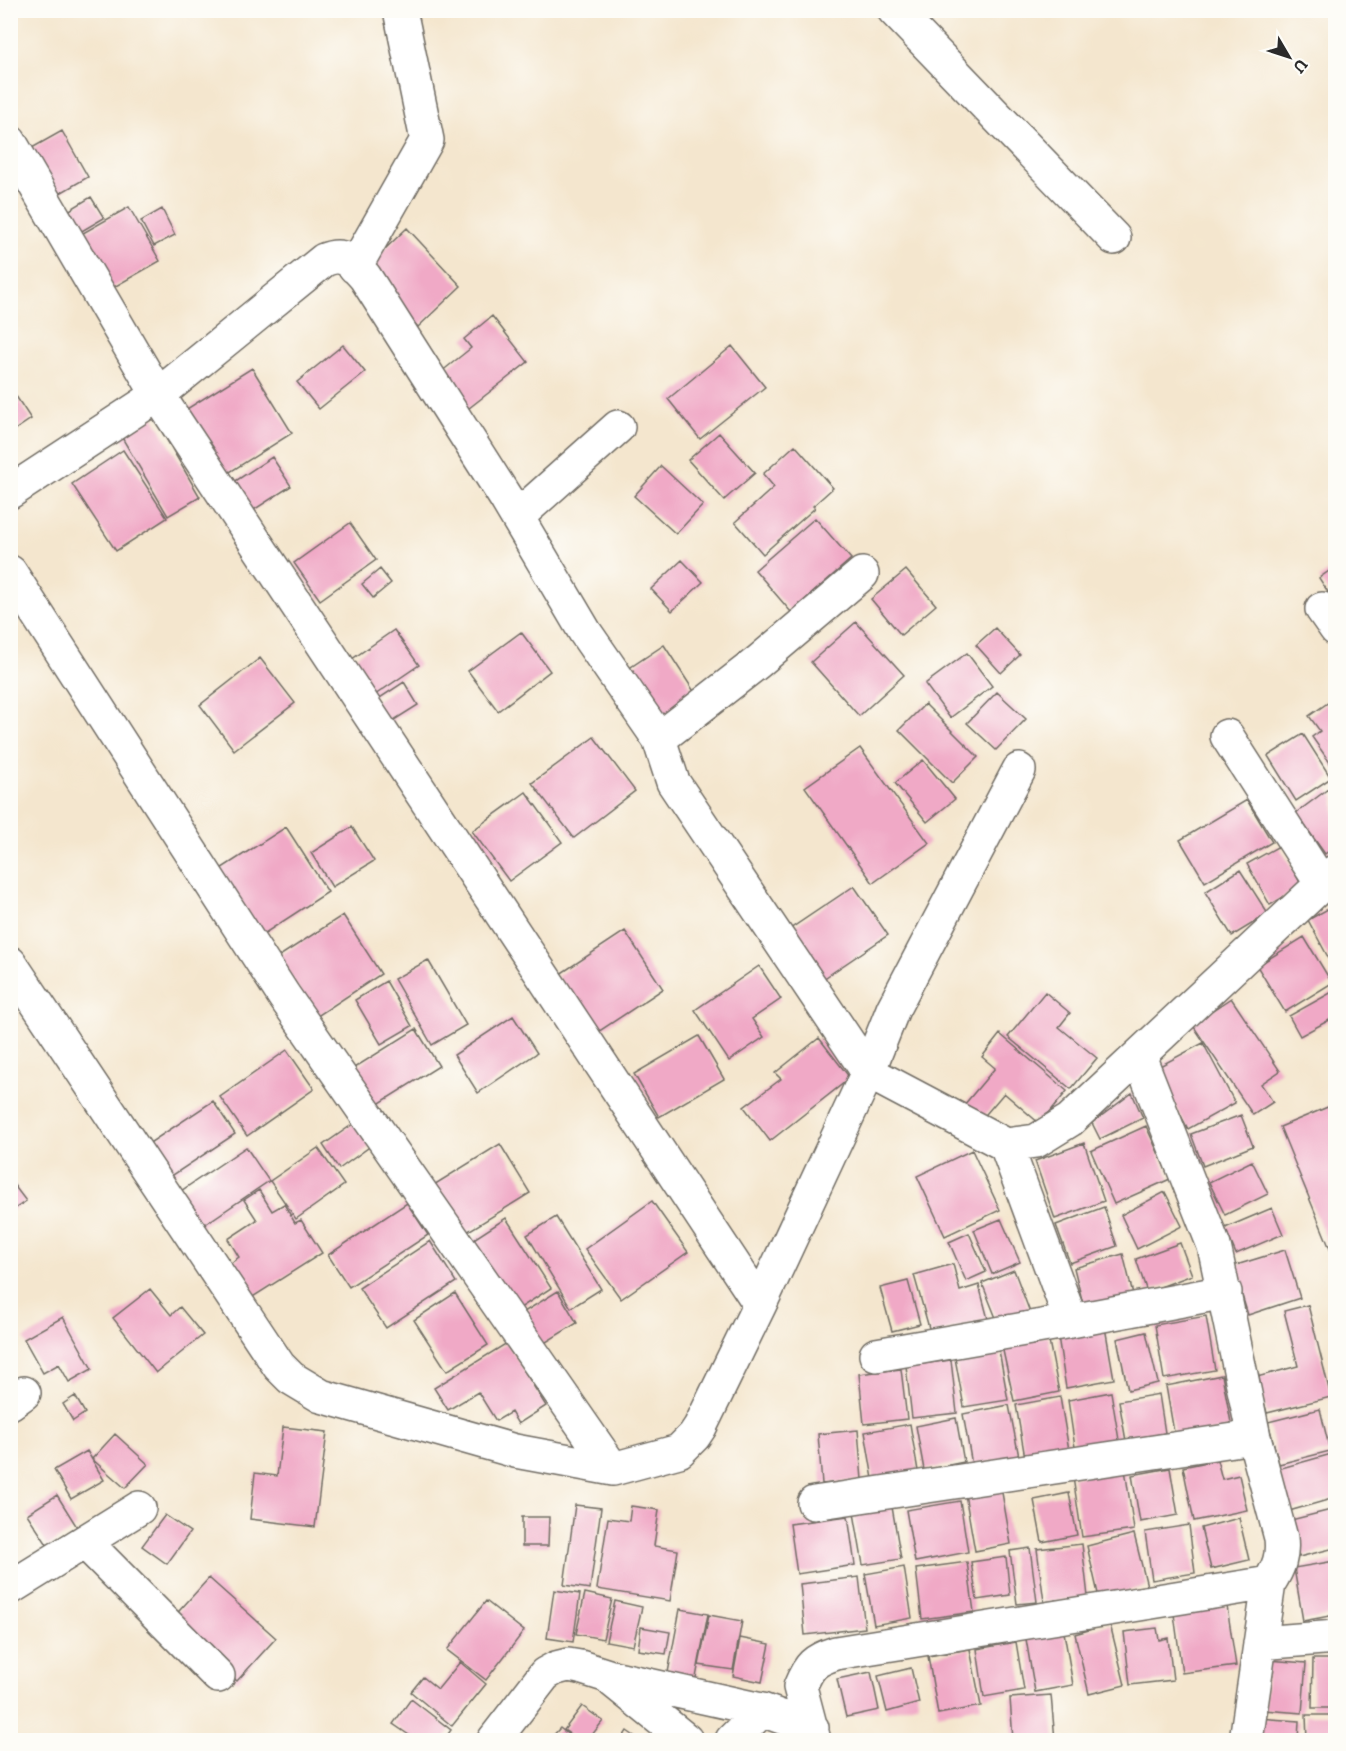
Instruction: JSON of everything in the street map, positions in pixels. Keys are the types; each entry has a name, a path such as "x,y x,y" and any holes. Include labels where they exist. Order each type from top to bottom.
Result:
{"street":[{"path":"355,267 427,140 400,10"},
{"path":"894,10 1114,238"},
{"path":"10,142 158,395 760,1304"},
{"path":"10,492 158,395 324,260 337,256 349,260 365,277 517,517 585,632 659,739 673,782 868,1072 1006,1145 1036,1141 1054,1132 1070,1120 1329,877 1227,736"},
{"path":"517,517 618,427"},
{"path":"10,572 284,996 612,1468"},
{"path":"659,739 758,662 862,574"},
{"path":"10,963 279,1366 291,1378 321,1396 503,1448 612,1468 679,1451 694,1436 760,1304 868,1072 893,1008 1019,770"},
{"path":"1139,1056 1214,1246 1254,1437 1281,1538 1282,1553 1278,1569 1269,1583 1246,1740"},
{"path":"1006,1145 1071,1322"},
{"path":"876,1355 1071,1322 1225,1292"},
{"path":"814,1503 1254,1437"},
{"path":"10,1588 139,1508"},
{"path":"85,1542 219,1676"},
{"path":"813,1734 800,1687 811,1665 819,1658 836,1653 1269,1583"},
{"path":"1260,1643 1335,1636"},
{"path":"494,1740 545,1674 568,1665 762,1710 813,1734"},
{"path":"608,1676 686,1740"},
{"path":"732,1740 762,1710"}],"building":[{"path":"62,131 88,177 57,195 30,149"},
{"path":"91,197 104,218 75,235 63,214"},
{"path":"129,207 160,261 107,291 76,237"},
{"path":"162,209 175,235 154,246 141,221"},
{"path":"407,228 461,286 418,327 364,269"},
{"path":"492,316 528,362 464,412 436,376 471,348 464,339"},
{"path":"343,345 365,372 319,409 297,382"},
{"path":"732,346 765,387 700,439 668,399"},
{"path":"252,368 292,433 222,477 182,412"},
{"path":"10,387 31,419 10,433"},
{"path":"153,416 200,497 168,516 121,436"},
{"path":"719,433 755,473 724,500 688,460"},
{"path":"795,445 833,488 813,506 815,508 763,554 735,522 774,487 763,474"},
{"path":"123,450 167,518 116,551 72,484"},
{"path":"272,457 291,486 249,513 231,484"},
{"path":"661,466 703,505 676,534 634,496"},
{"path":"815,518 851,559 791,612 755,570"},
{"path":"350,523 376,560 320,600 294,563"},
{"path":"682,560 703,582 672,611 651,589"},
{"path":"1335,567 1335,603 1319,578"},
{"path":"380,569 391,583 373,598 362,584"},
{"path":"906,570 936,605 901,635 871,599"},
{"path":"856,622 904,675 859,716 811,662"},
{"path":"995,628 1020,655 1001,673 976,645"},
{"path":"394,630 419,665 369,699 345,664"},
{"path":"521,632 550,671 498,711 468,671"},
{"path":"664,645 697,696 658,722 625,671"},
{"path":"967,653 992,686 950,718 925,684"},
{"path":"260,658 295,703 234,750 200,705"},
{"path":"404,682 418,705 383,727 369,705"},
{"path":"997,692 1026,719 996,750 967,723"},
{"path":"1332,700 1335,704 1335,770 1312,737 1320,731 1309,716"},
{"path":"925,704 978,757 952,783 899,730"},
{"path":"1303,734 1331,778 1296,801 1268,756"},
{"path":"594,737 635,791 574,838 532,783"},
{"path":"860,748 929,843 873,883 805,787"},
{"path":"923,760 955,799 927,822 895,783"},
{"path":"1328,789 1335,799 1335,846 1325,854 1296,813"},
{"path":"526,792 562,842 509,881 472,831"},
{"path":"1247,800 1272,842 1205,882 1180,840"},
{"path":"286,827 328,892 262,935 219,870"},
{"path":"352,827 374,861 332,887 311,853"},
{"path":"1279,846 1302,886 1270,905 1247,864"},
{"path":"1240,870 1268,914 1232,936 1205,892"},
{"path":"854,886 888,935 823,979 790,929"},
{"path":"1335,905 1335,970 1308,920"},
{"path":"343,915 381,974 316,1017 278,957"},
{"path":"625,931 663,989 595,1034 557,976"},
{"path":"1304,937 1332,983 1285,1012 1257,966"},
{"path":"428,960 466,1025 432,1045 394,979"},
{"path":"759,966 781,999 752,1019 764,1037 729,1061 695,1010"},
{"path":"386,981 412,1026 381,1044 355,1000"},
{"path":"1334,991 1335,1017 1300,1036 1289,1016"},
{"path":"1045,992 1070,1013 1059,1027 1097,1058 1071,1089 1008,1037"},
{"path":"1231,998 1280,1071 1261,1084 1273,1102 1253,1115 1192,1024"},
{"path":"513,1016 537,1053 478,1093 454,1055"},
{"path":"416,1029 439,1066 372,1108 349,1071"},
{"path":"1000,1034 1067,1091 1040,1124 1004,1093 981,1120 964,1105 995,1068 982,1057"},
{"path":"699,1036 724,1079 659,1117 634,1074"},
{"path":"819,1038 850,1078 770,1141 744,1107 781,1079 775,1073"},
{"path":"1203,1043 1235,1103 1188,1129 1156,1068"},
{"path":"287,1050 314,1089 247,1136 220,1097"},
{"path":"1132,1093 1143,1118 1100,1139 1092,1123"},
{"path":"213,1101 235,1134 164,1181 142,1148"},
{"path":"1335,1104 1335,1261 1280,1127"},
{"path":"1241,1115 1253,1146 1203,1166 1191,1134"},
{"path":"356,1122 372,1145 339,1169 323,1145"},
{"path":"1146,1126 1170,1179 1114,1204 1091,1151"},
{"path":"1084,1143 1104,1201 1055,1219 1035,1161"},
{"path":"500,1144 530,1193 462,1235 432,1186"},
{"path":"246,1147 269,1181 198,1229 175,1195"},
{"path":"318,1148 344,1185 296,1219 270,1181"},
{"path":"972,1150 1000,1210 945,1236 917,1176"},
{"path":"1252,1161 1268,1194 1225,1215 1209,1182"},
{"path":"10,1180 26,1201 10,1212"},
{"path":"259,1190 272,1211 284,1204 295,1223 301,1220 322,1253 248,1300 227,1266 239,1257 228,1239 257,1220 244,1200"},
{"path":"1165,1192 1182,1226 1137,1249 1121,1215"},
{"path":"652,1201 688,1252 621,1299 585,1249"},
{"path":"407,1203 428,1235 349,1287 328,1255"},
{"path":"1104,1207 1117,1246 1070,1263 1056,1225"},
{"path":"1272,1208 1283,1234 1236,1254 1225,1228"},
{"path":"556,1217 601,1289 571,1308 527,1235"},
{"path":"506,1218 551,1288 511,1314 466,1244"},
{"path":"1001,1219 1020,1262 992,1274 974,1230"},
{"path":"969,1233 986,1272 966,1281 949,1242"},
{"path":"430,1241 456,1282 386,1328 359,1288"},
{"path":"1180,1243 1192,1275 1147,1292 1136,1259"},
{"path":"1285,1250 1300,1298 1248,1315 1233,1266"},
{"path":"1123,1254 1134,1298 1085,1312 1074,1268"},
{"path":"953,1264 960,1291 979,1285 988,1319 931,1335 914,1275"},
{"path":"1014,1270 1031,1315 1000,1328 982,1283"},
{"path":"908,1281 920,1324 892,1331 880,1288"},
{"path":"150,1289 171,1315 180,1307 203,1335 156,1373 113,1318"},
{"path":"558,1291 577,1323 538,1347 519,1315"},
{"path":"455,1293 488,1345 447,1371 414,1320"},
{"path":"1308,1305 1331,1397 1267,1413 1257,1377 1298,1366 1284,1311"},
{"path":"1206,1316 1215,1370 1164,1379 1155,1325"},
{"path":"63,1317 92,1369 69,1382 59,1364 43,1373 24,1339"},
{"path":"1105,1327 1114,1379 1066,1388 1058,1336"},
{"path":"1146,1332 1158,1383 1128,1390 1117,1339"},
{"path":"1048,1336 1059,1392 1014,1401 1002,1346"},
{"path":"507,1343 546,1406 518,1424 511,1412 496,1421 478,1392 448,1410 434,1388"},
{"path":"999,1350 1008,1400 964,1407 955,1358"},
{"path":"951,1360 957,1413 912,1418 906,1366"},
{"path":"901,1369 907,1419 864,1424 859,1374"},
{"path":"1222,1375 1232,1428 1175,1438 1166,1386"},
{"path":"1111,1392 1120,1446 1076,1454 1068,1400"},
{"path":"1159,1394 1165,1433 1126,1441 1119,1401"},
{"path":"75,1396 85,1413 73,1421 63,1404"},
{"path":"1060,1397 1069,1450 1025,1458 1016,1405"},
{"path":"1009,1405 1019,1457 972,1465 963,1414"},
{"path":"1320,1409 1330,1451 1279,1464 1268,1422"},
{"path":"956,1418 964,1462 924,1470 916,1426"},
{"path":"910,1424 918,1471 873,1479 865,1432"},
{"path":"283,1427 327,1432 315,1527 250,1519 255,1473 277,1476"},
{"path":"858,1430 862,1480 822,1484 818,1434"},
{"path":"115,1434 148,1464 125,1488 92,1459"},
{"path":"87,1451 104,1480 71,1499 54,1470"},
{"path":"1335,1453 1335,1498 1289,1511 1278,1469"},
{"path":"1217,1460 1222,1479 1239,1475 1247,1510 1194,1521 1183,1467"},
{"path":"1170,1468 1178,1515 1140,1522 1132,1475"},
{"path":"1125,1469 1134,1530 1082,1537 1073,1477"},
{"path":"1001,1487 1011,1544 975,1551 965,1494"},
{"path":"1069,1493 1077,1535 1042,1542 1034,1500"},
{"path":"57,1495 77,1527 48,1546 27,1514"},
{"path":"960,1501 968,1552 915,1562 906,1510"},
{"path":"575,1505 601,1508 590,1589 564,1585"},
{"path":"631,1506 659,1510 654,1546 678,1550 670,1601 597,1589 608,1518 629,1521"},
{"path":"892,1507 901,1559 863,1565 854,1513"},
{"path":"1335,1509 1335,1548 1299,1557 1291,1520"},
{"path":"165,1515 190,1532 167,1564 142,1546"},
{"path":"848,1516 855,1565 797,1574 790,1524"},
{"path":"522,1517 549,1517 548,1546 522,1546"},
{"path":"1239,1518 1249,1560 1211,1569 1201,1528"},
{"path":"1189,1525 1195,1573 1152,1580 1145,1532"},
{"path":"1134,1534 1147,1586 1099,1598 1087,1546"},
{"path":"1082,1544 1088,1597 1044,1602 1037,1549"},
{"path":"1030,1548 1037,1602 1017,1604 1010,1551"},
{"path":"1006,1557 1010,1595 977,1600 971,1562"},
{"path":"1335,1561 1335,1615 1303,1621 1294,1568"},
{"path":"967,1562 974,1612 922,1619 916,1569"},
{"path":"904,1567 912,1618 874,1625 865,1574"},
{"path":"859,1577 865,1628 805,1635 800,1584"},
{"path":"209,1578 276,1638 237,1681 170,1621"},
{"path":"554,1590 580,1594 573,1642 547,1638"},
{"path":"585,1593 612,1599 603,1639 576,1634"},
{"path":"486,1601 524,1631 486,1680 447,1650"},
{"path":"615,1601 642,1607 633,1646 606,1641"},
{"path":"1227,1606 1236,1666 1182,1673 1174,1614"},
{"path":"680,1609 708,1614 695,1683 667,1678"},
{"path":"709,1615 742,1621 733,1670 699,1665"},
{"path":"1110,1624 1125,1685 1089,1694 1075,1634"},
{"path":"641,1627 670,1632 666,1654 638,1650"},
{"path":"1157,1628 1159,1640 1168,1638 1173,1680 1130,1685 1124,1632"},
{"path":"1064,1632 1073,1685 1035,1692 1026,1639"},
{"path":"740,1638 770,1644 762,1682 733,1676"},
{"path":"1016,1642 1024,1690 984,1697 977,1649"},
{"path":"970,1649 981,1706 938,1714 928,1656"},
{"path":"1313,1659 1335,1659 1335,1708 1312,1708"},
{"path":"1268,1660 1306,1663 1302,1713 1264,1710"},
{"path":"460,1662 486,1684 452,1726 411,1692 423,1677 438,1689"},
{"path":"911,1668 919,1703 887,1712 878,1676"},
{"path":"871,1672 879,1710 846,1717 837,1679"},
{"path":"1051,1695 1055,1740 1013,1740 1010,1698"},
{"path":"411,1699 451,1730 444,1740 404,1740 409,1735 393,1724"},
{"path":"582,1706 603,1721 588,1740 579,1740 564,1730"},
{"path":"1306,1715 1335,1715 1335,1740 1307,1740"},
{"path":"1256,1718 1299,1721 1298,1740 1254,1740"},
{"path":"560,1728 575,1740 549,1740"},
{"path":"627,1731 640,1740 621,1740"}]}
